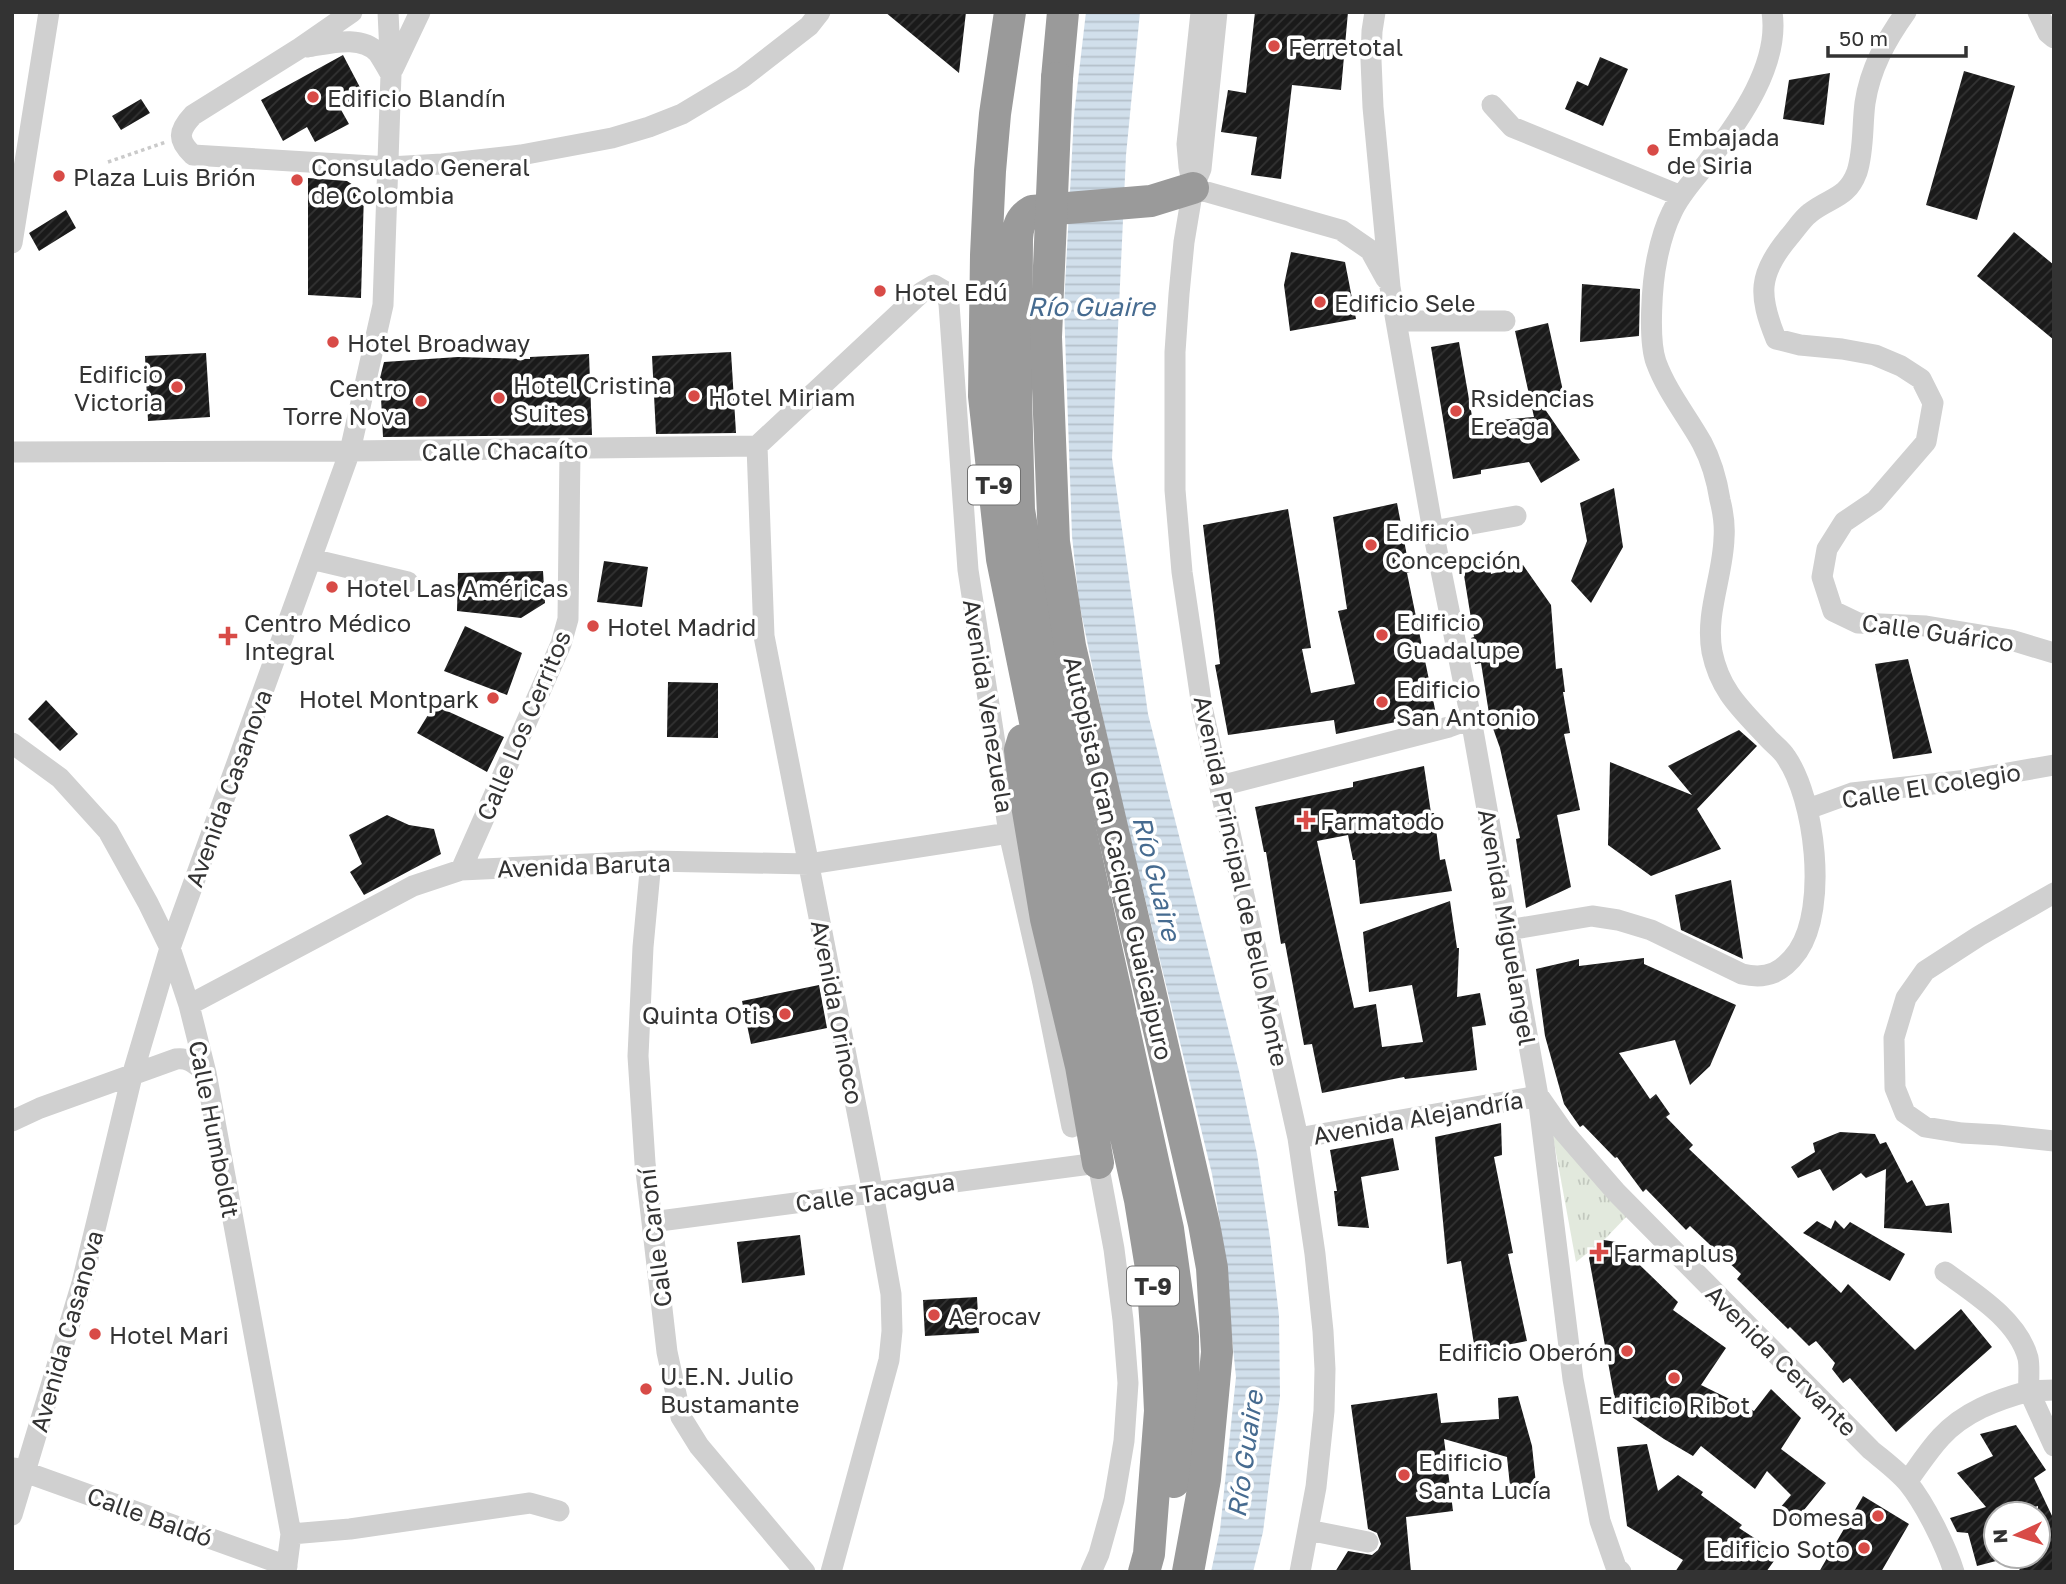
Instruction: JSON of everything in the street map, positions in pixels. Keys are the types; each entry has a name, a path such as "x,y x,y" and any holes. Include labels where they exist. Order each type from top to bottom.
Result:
{"highway":[{"name":"Autopista Gran Cacique Guaicaipuro","path":"1010,12 990,171 984,396 1002,559 1032,712 1140,1200 1152,1274 1160,1411 1149,1554 1144,1572"},
{"name":"Autopista Gran Cacique Guaicaipuro","path":"1063,12 1057,78 1046,337 1054,542 1070,646 1212,1268 1217,1352 1214,1390 1205,1479 1188,1572"},
{"path":"1158,1572 1170,1513 1184,1400 1183,1336 1168,1229 1054,706 1019,510 1016,395 1017,239 1023,216 1044,210 1151,201 1194,188"},
{"path":"1032,712 1020,750 1026,799 1046,919 1081,1066 1098,1163"}],"street":[{"path":"12,243 49,12"},
{"path":"352,12 193,115 184,125 181,137 185,148 193,155 389,167 521,155 612,138 682,114 743,78 809,26 820,12"},
{"name":"Avenida Casanova","path":"12,1515 19,1469 82,1283 132,1076 170,948 350,451 383,305 391,74 388,12"},
{"path":"391,74 420,12"},
{"name":"Avenida Principal de Bello Monte","path":"1194,188 1187,144 1201,12"},
{"name":"Avenida Principal de Bello Monte","path":"1217,12 1201,169 1194,188 1184,242 1175,352 1175,490 1182,572 1202,707 1298,1138 1315,1254 1325,1369 1321,1450 1300,1572"},
{"path":"1375,12 1371,60 1373,107 1390,287"},
{"path":"1508,930 1592,916 1618,920 1651,930 1742,974 1754,977 1774,974 1782,969 1797,952 1811,919 1814,856 1808,809 1798,776 1785,754 1740,709 1722,684 1712,650 1713,612 1724,538 1721,501 1714,473 1702,444 1664,380 1655,359 1653,331 1654,279 1658,255 1671,213 1728,134 1758,85 1766,69 1772,44 1772,12"},
{"name":"Calle Guárico","path":"1906,12 1888,37 1873,71 1857,172 1847,191 1810,213 1774,255 1763,287 1765,314 1776,339 1875,355 1901,366 1921,379 1933,403 1926,442 1875,501 1844,522 1827,549 1822,577 1833,611 1858,624 1926,626 2011,640 2054,653"},
{"path":"2038,12 2048,33 2054,38"},
{"path":"300,48 344,42 362,44 376,51 391,74"},
{"path":"1492,105 1512,127 1681,196"},
{"path":"1194,188 1341,230 1370,250 1390,287"},
{"path":"1341,230 1355,228 1374,219 1382,193"},
{"name":"Avenida Venezuela","path":"757,446 922,292 934,285 946,292 968,570 1009,833 1044,983 1072,1127"},
{"name":"Avenida Miguelangel","path":"1390,287 1538,1096 1573,1379 1612,1570"},
{"path":"1396,321 1505,321"},
{"name":"Calle Chacaíto","path":"12,452 570,450 757,446"},
{"name":"Avenida Orinoco","path":"757,446 764,636 891,1294 892,1331 889,1360 831,1572"},
{"name":"Calle Los Cerritos","path":"461,870 561,644 568,619 570,450"},
{"path":"1433,531 1516,516"},
{"path":"311,559 408,582"},
{"path":"1220,786 1471,719"},
{"name":"Calle Humboldt","path":"12,743 60,778 108,831 170,948 189,1005 206,1073 291,1534 287,1569"},
{"name":"Calle El Colegio","path":"1808,809 1852,793 1968,780 2054,765"},
{"name":"Avenida Baruta","path":"189,1005 413,886 461,870 651,860 809,864 1009,833"},
{"name":"Calle Caroní","path":"651,860 643,947 638,1056 645,1163 667,1352 681,1417 699,1446 805,1572"},
{"path":"2054,893 1925,971 1906,998 1894,1038 1895,1088 1905,1113 1925,1127 2054,1141"},
{"path":"12,1121 40,1108 176,1059 189,1060 206,1073"},
{"name":"Avenida Alejandría","path":"1298,1138 1538,1096"},
{"name":"Avenida Cervante","path":"1538,1096 1563,1131 1633,1210 1871,1450 1907,1482 1940,1539 1954,1572"},
{"path":"1091,1572 1099,1554 1114,1500 1124,1441 1128,1383 1124,1320 1116,1260 1098,1163"},
{"name":"Calle Tacagua","path":"652,1223 1098,1163"},
{"path":"1945,1272 1979,1297 2013,1328 2028,1358 2029,1391 2054,1446"},
{"path":"1907,1482 1941,1437 1961,1419 1984,1406 2029,1391 2054,1390"},
{"name":"Calle Baldó","path":"19,1469 287,1569"},
{"path":"291,1534 350,1529 530,1503 559,1511"},
{"path":"1308,1530 1368,1542"}],"path":[{"path":"108,162 181,137"}],"green space":[{"path":"1552,1131 1629,1214 1604,1240 1576,1262"}],"water":[{"name":"Río Guaire","path":"1086,12 1140,12 1126,155 1112,458 1148,714 1239,1071 1257,1154 1270,1238 1279,1316 1280,1396 1263,1532 1253,1572 1211,1572 1220,1530 1236,1377 1220,1222 1212,1174 1113,767 1079,602 1072,536 1064,306 1074,115"}],"building":[{"path":"885,12 966,12 959,73"},
{"path":"1255,12 1348,12 1341,90 1292,85 1281,179 1251,175 1257,137 1221,132 1228,90 1246,93"},
{"name":"Edificio Blandín","path":"343,55 364,95 340,108 349,124 315,142 307,127 283,141 261,100"},
{"path":"1600,57 1628,69 1603,126 1565,109 1577,81 1588,86"},
{"path":"1964,71 2015,86 1977,220 1926,205"},
{"path":"1830,73 1824,125 1783,119 1789,80"},
{"path":"141,99 150,113 121,130 112,116"},
{"path":"308,178 347,181 364,192 361,298 308,295"},
{"path":"66,210 76,228 39,251 29,233"},
{"path":"2014,232 2054,265 2054,340 1977,276"},
{"name":"Edificio Sele","path":"1291,252 1345,262 1356,319 1290,331 1284,285"},
{"path":"1582,284 1640,289 1639,336 1580,342"},
{"path":"1548,323 1565,400 1542,405 1580,460 1541,483 1529,462 1481,470 1481,474 1453,479 1431,347 1459,342 1473,422 1534,417 1515,331"},
{"name":"Hotel Miriam","path":"731,352 736,433 656,434 652,356"},
{"name":"Edificio Victoria","path":"206,353 210,417 148,421 145,356"},
{"path":"589,354 592,435 383,437 380,378 384,362 458,357 530,359"},
{"path":"1614,488 1623,547 1591,603 1571,581 1587,541 1580,503"},
{"path":"1397,503 1410,572 1407,573 1436,714 1336,734 1334,720 1228,735 1215,665 1220,664 1203,525 1288,509 1311,648 1302,649 1311,693 1355,684 1338,611 1347,609 1333,517"},
{"path":"1488,557 1491,574 1523,565 1551,605 1556,669 1562,668 1570,733 1564,734 1580,810 1557,815 1571,887 1526,908 1516,839 1520,838 1500,748 1490,720 1481,663 1475,664 1471,638 1474,637 1462,563"},
{"path":"604,561 648,567 642,607 597,602"},
{"path":"543,571 545,603 521,618 457,611 458,573"},
{"path":"465,626 522,653 507,695 444,671"},
{"path":"1908,659 1932,753 1893,759 1875,664"},
{"path":"668,682 718,683 718,738 667,737"},
{"path":"46,700 78,734 60,751 28,719"},
{"path":"434,705 504,737 487,772 417,733"},
{"path":"1739,730 1757,746 1697,809 1721,849 1651,876 1608,845 1610,762 1692,795 1668,766"},
{"path":"1424,766 1440,860 1445,859 1452,891 1360,904 1355,860 1348,835 1317,841 1354,1008 1376,1004 1382,1047 1423,1042 1412,985 1369,992 1363,932 1450,901 1459,948 1457,997 1480,993 1486,1025 1472,1027 1477,1070 1404,1077 1322,1093 1312,1044 1304,1045 1285,943 1281,944 1266,852 1255,807 1353,787 1353,782"},
{"path":"387,815 409,825 434,829 441,854 364,895 350,872 362,864 349,835"},
{"path":"1731,880 1743,959 1681,930 1675,895"},
{"path":"1644,958 1644,964 1736,1005 1710,1066 1690,1085 1675,1040 1619,1053 1650,1099 1656,1094 1670,1114 1666,1117 1693,1145 1689,1149 1841,1293 1848,1284 1915,1350 1961,1309 1992,1347 1896,1432 1850,1378 1843,1383 1832,1369 1835,1363 1816,1341 1809,1346 1790,1327 1788,1329 1737,1279 1741,1274 1690,1226 1686,1230 1646,1189 1643,1192 1617,1157 1583,1125 1580,1127 1564,1104 1545,1036 1536,969 1579,959 1579,966"},
{"name":"Quinta Otis","path":"819,985 827,1028 751,1044 742,1001"},
{"path":"1501,1123 1502,1155 1494,1157 1513,1253 1508,1254 1527,1341 1475,1351 1461,1261 1447,1264 1435,1137"},
{"path":"1840,1132 1875,1134 1880,1144 1886,1142 1907,1183 1912,1180 1926,1206 1949,1203 1952,1233 1884,1228 1886,1169 1866,1178 1861,1173 1833,1191 1820,1169 1798,1178 1791,1167 1815,1152 1813,1143"},
{"path":"1393,1138 1399,1170 1361,1177 1369,1228 1338,1226 1334,1191 1337,1191 1330,1150"},
{"path":"1835,1220 1844,1229 1850,1222 1905,1254 1890,1281 1803,1233 1817,1221 1831,1229"},
{"path":"800,1235 805,1275 742,1283 737,1242"},
{"path":"1604,1240 1616,1242 1678,1302 1673,1310 1726,1348 1701,1385 1754,1411 1771,1389 1801,1418 1781,1449 1826,1483 1795,1521 1779,1509 1791,1495 1767,1471 1755,1489 1701,1446 1693,1456 1616,1406 1589,1258 1594,1247"},
{"path":"977,1297 979,1333 925,1336 923,1300"},
{"name":"Edificio Santa Lucía","path":"1437,1393 1441,1423 1499,1419 1498,1398 1518,1396 1532,1446 1536,1484 1510,1486 1507,1457 1444,1439 1453,1511 1406,1517 1411,1572 1335,1572 1348,1551 1372,1555 1381,1544 1377,1533 1368,1529 1351,1405"},
{"path":"2016,1425 2046,1470 2034,1478 2044,1500 1982,1500 1982,1502 1957,1473 1993,1456 1980,1434"},
{"path":"1647,1444 1658,1491 1678,1475 1703,1492 1701,1495 1742,1525 1739,1528 1779,1554 1766,1572 1675,1572 1683,1560 1627,1526 1617,1447"},
{"name":"Edificio Soto","path":"1863,1496 1909,1524 1881,1572 1819,1572"},
{"path":"1982,1508 1982,1565 1977,1566 1968,1533 1957,1532 1950,1518"},
{"path":"2052,1516 2054,1572 2020,1572 2052,1570"}],"place":[{"name":"Ferretotal","path":"1274,46"},
{"name":"Edificio Blandín","path":"313,97"},
{"name":"Embajada de Siria","path":"1653,150"},
{"name":"Plaza Luis Brión","path":"59,176"},
{"name":"Consulado General de Colombia","path":"297,180"},
{"name":"Hotel Edú","path":"880,291"},
{"name":"Edificio Sele","path":"1320,302"},
{"name":"Hotel Broadway","path":"333,342"},
{"name":"Edificio Victoria","path":"177,387"},
{"name":"Hotel Miriam","path":"694,396"},
{"name":"Hotel Cristina Suites","path":"499,398"},
{"name":"Centro Torre Nova","path":"421,401"},
{"name":"Rsidencias Ereaga","path":"1456,411"},
{"name":"Edificio Concepción","path":"1371,545"},
{"name":"Hotel Las Américas","path":"332,587"},
{"name":"Hotel Madrid","path":"593,626"},
{"name":"Edificio Guadalupe","path":"1382,635"},
{"name":"Centro Médico Integral","path":"228,636"},
{"name":"Hotel Montpark","path":"493,698"},
{"name":"Edificio San Antonio","path":"1382,702"},
{"name":"Farmatodo","path":"1306,820"},
{"name":"Quinta Otis","path":"785,1014"},
{"name":"Farmaplus","path":"1599,1252"},
{"name":"Aerocav","path":"934,1315"},
{"name":"Hotel Mari","path":"95,1334"},
{"name":"Edificio Oberón","path":"1627,1351"},
{"name":"Edificio Ribot","path":"1674,1378"},
{"name":"U.E.N. Julio Bustamante","path":"646,1389"},
{"name":"Edificio Santa Lucía","path":"1404,1475"},
{"name":"Domesa","path":"1878,1516"},
{"name":"Edificio Soto","path":"1864,1548"}]}
